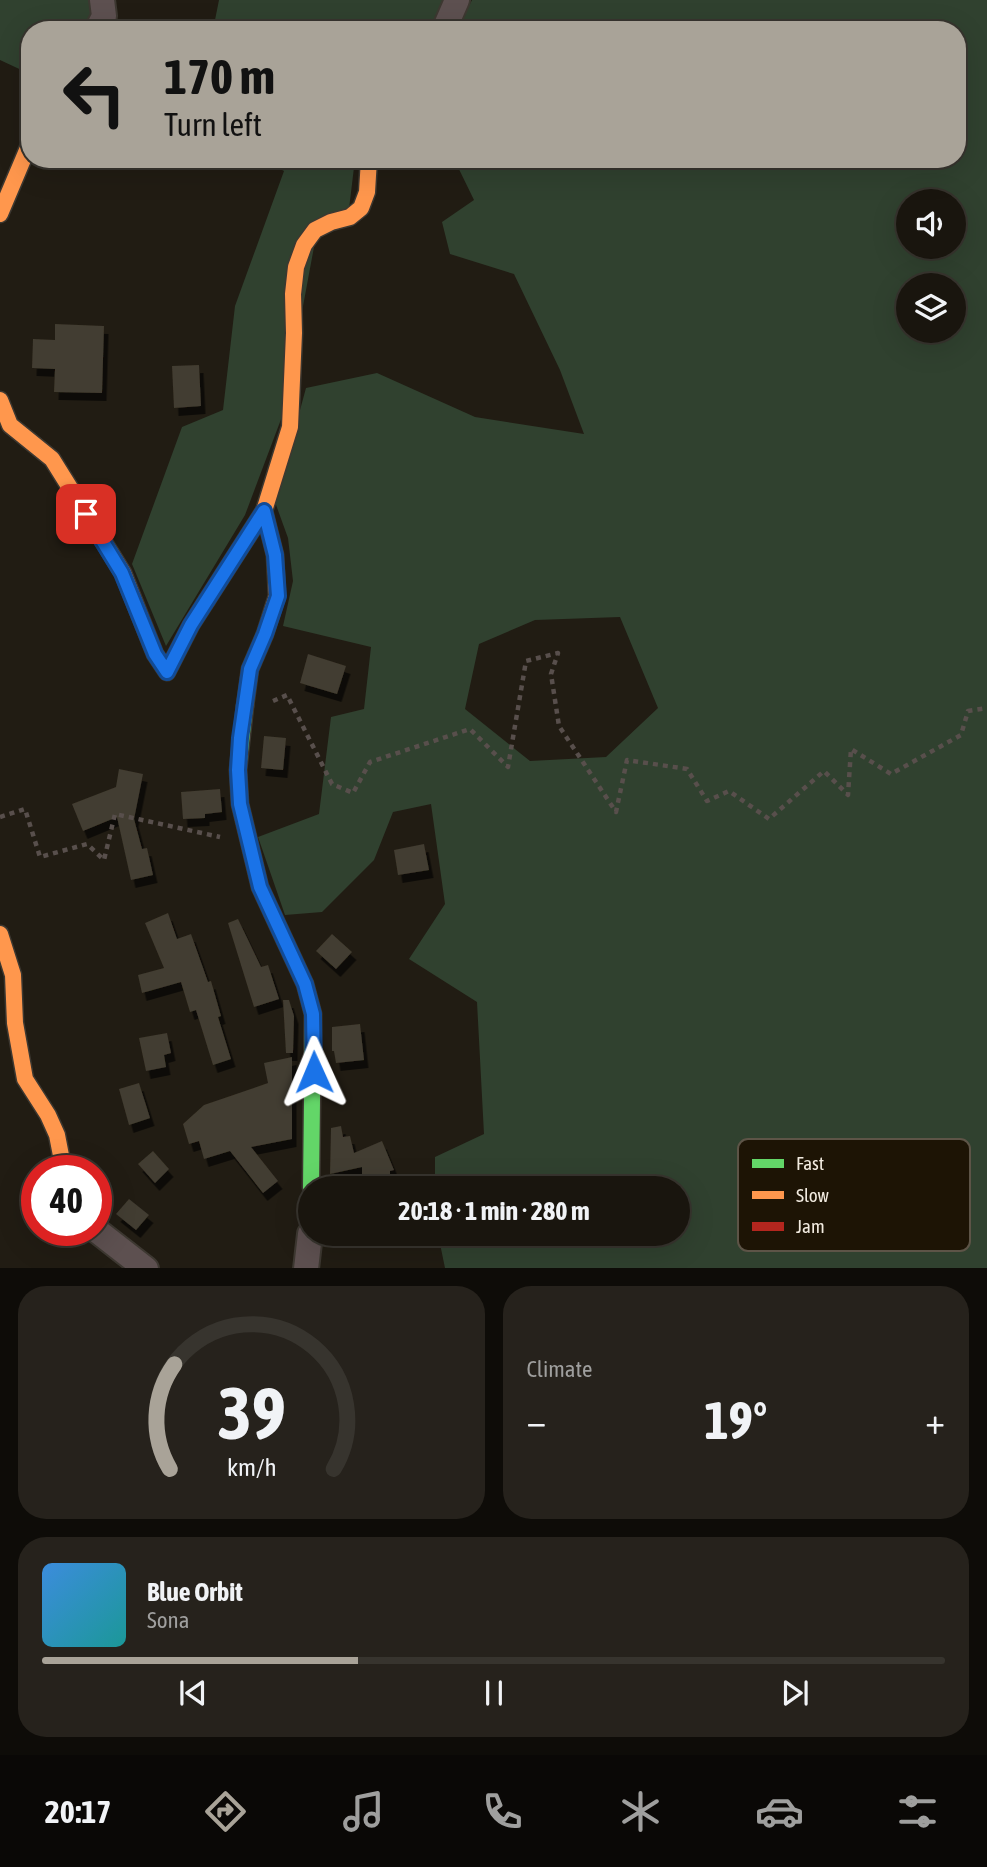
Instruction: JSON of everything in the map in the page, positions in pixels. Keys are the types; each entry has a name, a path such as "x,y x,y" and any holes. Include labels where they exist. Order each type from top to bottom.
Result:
{"street":[{"path":"102,0 104,16 102,21"},
{"path":"448,21 457,0"},
{"path":"0,214 21,164"},
{"path":"0,400 9,425 52,459 122,573 155,654 167,672 191,625 264,511 290,427 293,294 296,267 304,244 315,230 331,222 350,218 361,208 367,192 368,168"},
{"path":"264,511 275,555 278,596 250,669 238,770 240,804 260,887 305,984 313,1014 312,1176"},
{"path":"0,934 13,975 15,1023 25,1079 48,1115 57,1135 61,1155"},
{"path":"306,1268 309,1246"},
{"path":"117,1259 143,1268"}],"path":[{"path":"244,714 288,695 332,784 353,793 370,762 470,729 508,767 526,661 558,653 551,674 559,726 616,812 627,760 688,769 707,801 729,791 769,819 824,771 848,795 851,749 891,774 961,735 968,711 987,708"},
{"path":"0,817 25,809 40,857 87,844 104,860 115,814 249,844"}],"green space":[{"path":"0,0 92,0 93,17 91,21 21,21 21,70 0,60"},
{"path":"219,0 449,0 439,21 215,21"},
{"path":"472,0 987,0 987,1268 445,1268 440,1246 690,1246 690,1176 435,1176 435,1157 484,1134 477,1002 409,959 445,904 431,804 393,812 374,860 322,912 285,915 258,837 319,814 331,717 364,709 371,647 283,626 293,581 288,538 275,502 306,388 377,373 475,417 584,434 560,370 514,274 450,254 442,222 474,200 458,168 966,168 966,21 462,21","holes":["620,617 658,708 606,757 530,761 465,709 479,644 535,620"]},
{"path":"278,168 354,168 349,209 319,220 283,414 245,515 166,646 132,564 182,427 223,410 235,306 284,171"}],"building":[{"path":"55,324 104,326 102,393 54,392 55,369 32,368 33,339 55,340"},
{"path":"199,365 201,406 174,408 172,366"},
{"path":"308,654 346,666 337,694 300,683"},
{"path":"264,736 286,738 283,770 261,768"},
{"path":"119,769 143,774 134,819 142,849 147,848 153,875 131,880 117,817 83,831 72,804 116,787"},
{"path":"220,789 222,812 205,814 205,818 183,819 181,792"},
{"path":"424,844 429,870 398,875 394,850"},
{"path":"168,913 177,939 191,934 208,982 211,981 221,1016 218,1017 231,1059 213,1065 196,1010 190,1012 181,982 142,993 138,975 164,968 145,923"},
{"path":"238,919 261,967 268,965 279,999 254,1007 228,923"},
{"path":"332,934 352,952 336,969 316,951"},
{"path":"283,1000 289,1000 294,1016 293,1053 286,1053"},
{"path":"360,1024 364,1060 336,1063 332,1051 332,1027"},
{"path":"167,1033 171,1053 164,1055 166,1067 146,1071 139,1038"},
{"path":"292,1057 292,1139 251,1147 278,1181 263,1193 230,1151 204,1159 199,1141 189,1144 183,1124 204,1105 268,1083 264,1063"},
{"path":"139,1083 150,1118 129,1125 119,1089"},
{"path":"341,1126 343,1137 350,1136 354,1153 382,1141 394,1170 390,1171 390,1176 362,1176 362,1167 330,1174 331,1128"},
{"path":"153,1151 169,1169 155,1183 138,1164"},
{"path":"129,1199 149,1215 136,1230 116,1214"}],"traffic: fast":[{"path":"245,706 238,770 240,804 260,887 305,984 313,1014 311,1176"}],"traffic: slow":[{"path":"0,214 21,164"},
{"path":"245,706 250,669 277,596 275,555 264,511 290,427 296,267 304,245 315,230 350,217 361,208 367,192 368,168"},
{"path":"0,400 10,425 52,459 123,573 155,654 167,672 207,600"},
{"path":"0,934 13,975 15,1023 25,1079 48,1115 57,1135 61,1155"}],"traffic: jam":[{"path":"207,600 264,511"}],"route":[{"path":"86,514 122,573 155,654 167,672 191,625 264,511 275,555 278,596 250,669 240,738 240,804 260,887 305,984 313,1014 314,1072"}]}
